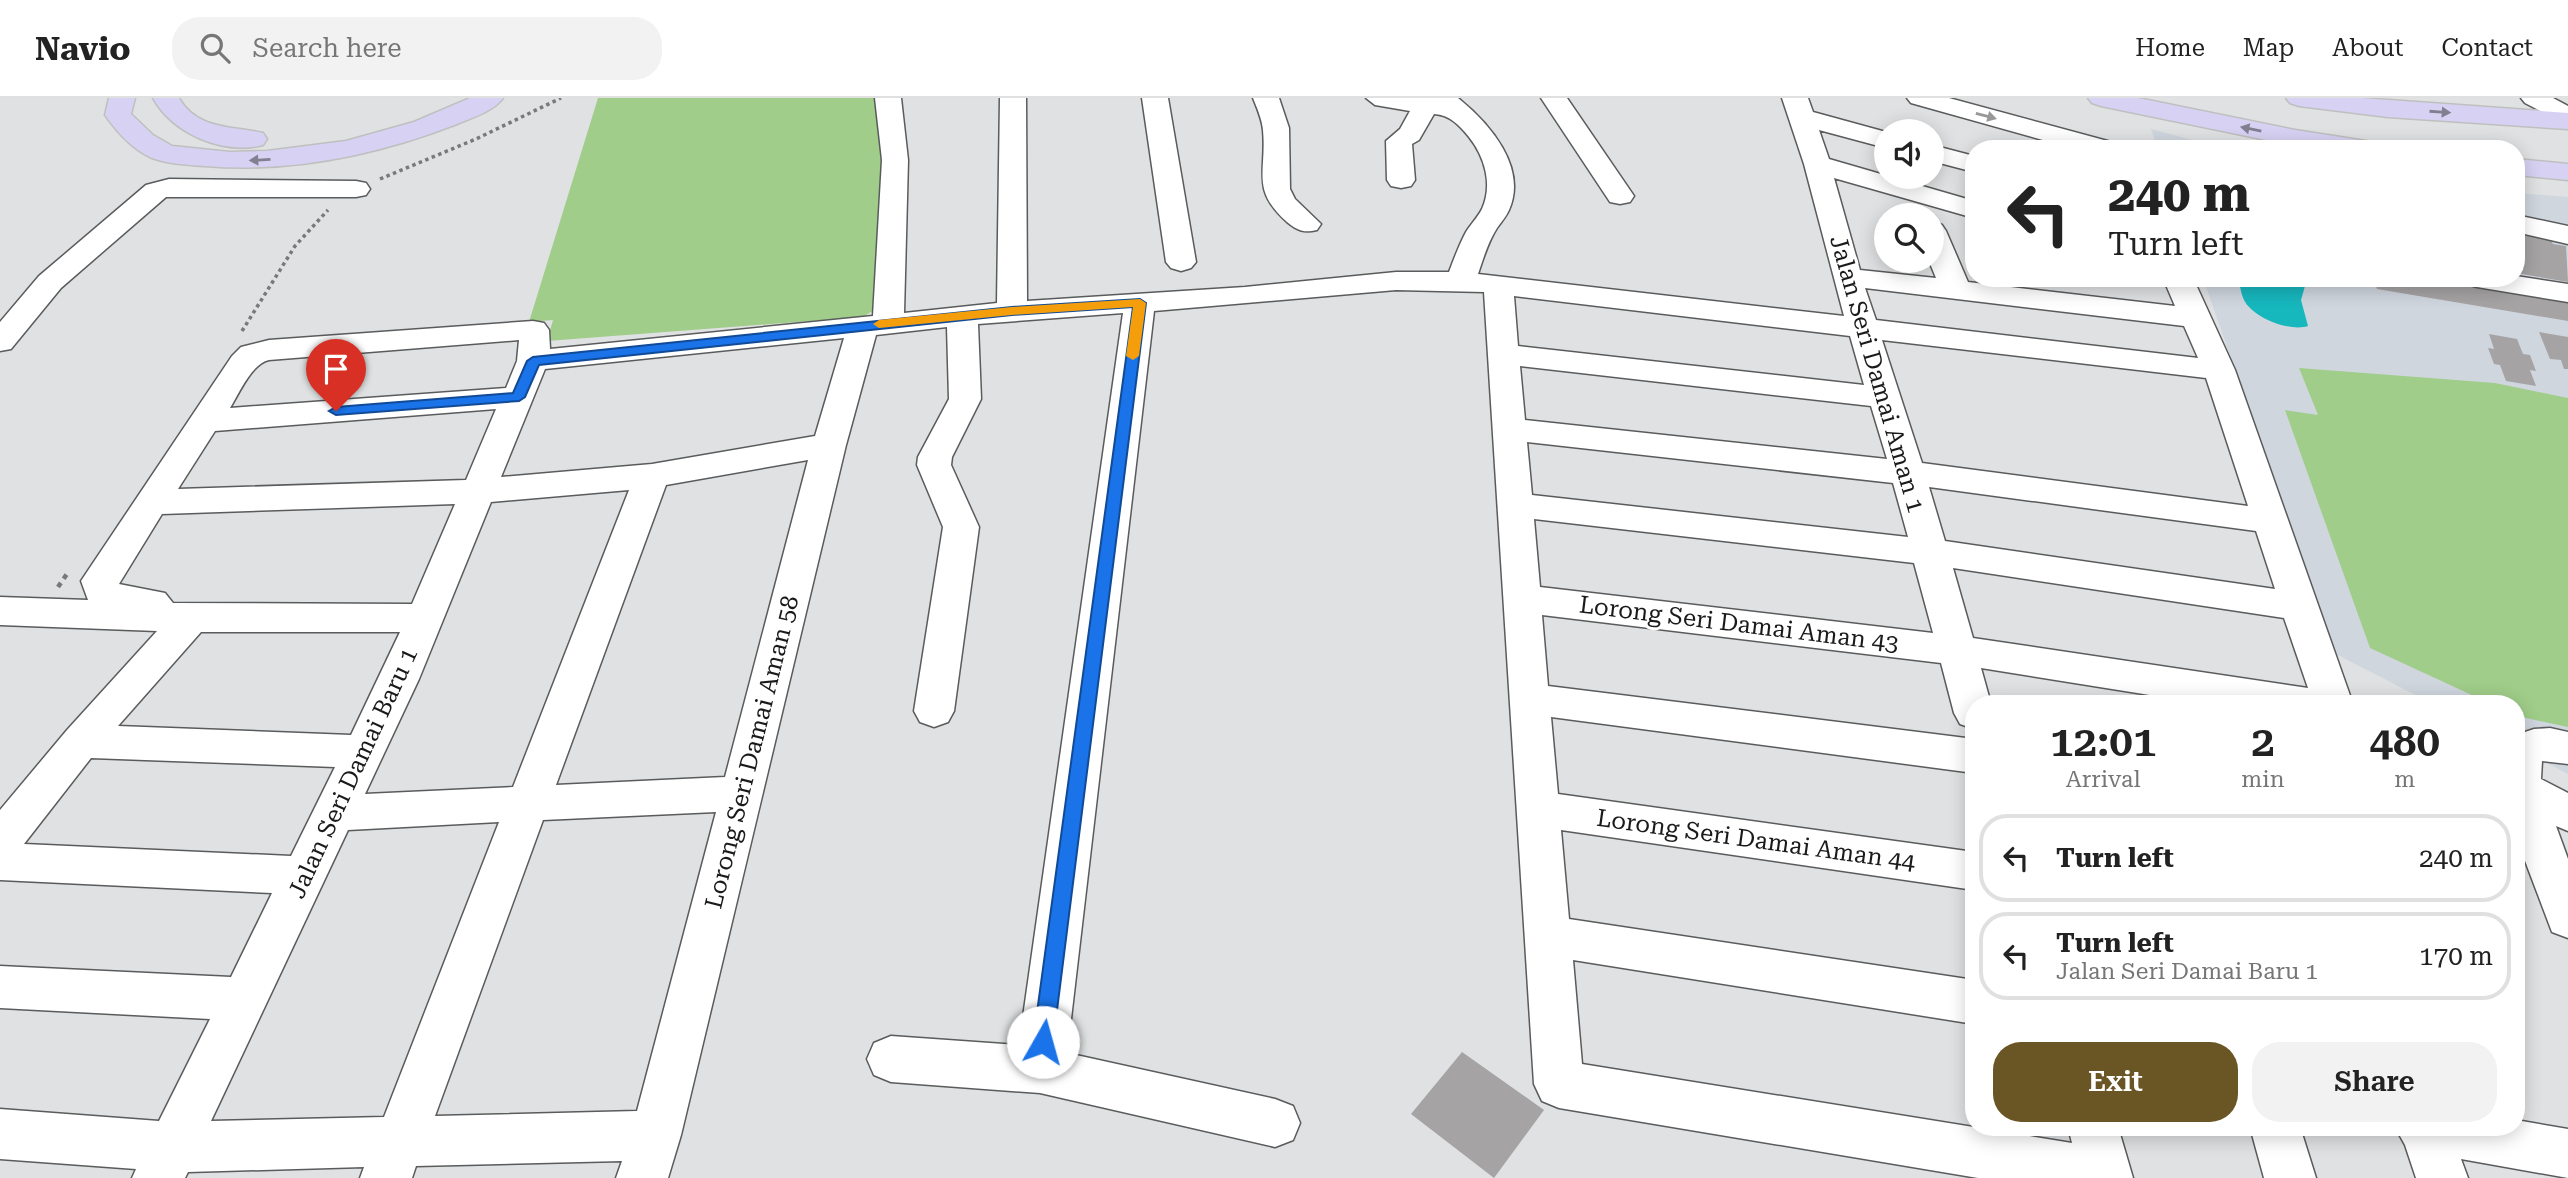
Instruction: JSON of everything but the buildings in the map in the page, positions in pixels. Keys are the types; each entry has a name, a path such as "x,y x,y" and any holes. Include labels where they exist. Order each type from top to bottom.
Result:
{"highway":[{"path":"122,98 118,115 133,133 163,152 209,159 260,161 384,139 432,124 490,98"},
{"path":"166,98 182,117 207,133 246,139 290,140 334,136 378,127 455,98"},
{"path":"2101,98 2308,140"},
{"path":"2299,98 2388,109 2568,119"},
{"path":"2525,168 2568,172"}],"street":[{"name":"Lorong Seri Damai Aman 58","path":"649,1156 830,445 876,324 895,160 888,98"},
{"path":"1012,311 1013,98"},
{"path":"1155,98 1181,262"},
{"path":"1266,98 1276,128 1276,189 1284,204 1307,224"},
{"path":"1379,98 1385,101 1443,104 1495,156 1502,187 1497,208 1482,229 1460,281"},
{"path":"1554,98 1619,196"},
{"path":"1920,98 2073,140"},
{"path":"2510,117 2522,112 2535,99 2568,119"},
{"path":"1401,180 1399,141 1443,104"},
{"path":"1798,107 1874,136"},
{"name":"Jalan Seri Damai Aman 1","path":"1798,107 1908,473 1969,695"},
{"path":"1944,156 1965,162"},
{"path":"1819,171 1965,208"},
{"path":"1819,171 1893,203"},
{"path":"0,342 50,282 156,191 169,187 356,189"},
{"path":"1944,221 1965,224"},
{"path":"2525,225 2568,235"},
{"path":"1944,260 1956,290"},
{"path":"1847,277 1956,290 2177,291 2220,370 2330,695"},
{"path":"205,421 526,379 876,324 1012,311 1245,296 1396,281 1460,281 1498,285 2220,370"},
{"path":"1498,285 1559,1084 2102,1159"},
{"path":"2525,286 2568,293"},
{"path":"1040,1070 1140,303"},
{"path":"934,710 961,527 934,465 934,457 965,398 962,316"},
{"path":"177,617 152,603 115,598 102,592 100,581 243,363 253,354 269,350 533,330 536,346 526,379"},
{"path":"1503,354 1884,397"},
{"name":"Jalan Seri Damai Baru 1","path":"166,1162 426,618 526,379"},
{"path":"1509,429 1908,473 2272,521"},
{"path":"150,502 479,491 652,476 830,445"},
{"path":"393,1159 652,476"},
{"path":"1515,505 1930,552 2299,606"},
{"name":"Lorong Seri Damai Aman 43","path":"1522,599 1957,650 2219,695"},
{"path":"0,611 177,617 426,618"},
{"path":"0,842 177,617"},
{"path":"1530,699 1965,755"},
{"path":"81,741 363,752"},
{"path":"2525,748 2547,743 2568,748"},
{"path":"2525,791 2568,813"},
{"path":"335,813 741,793"},
{"path":"2525,805 2568,918"},
{"name":"Lorong Seri Damai Aman 44","path":"1538,809 1965,870"},
{"path":"0,862 304,876"},
{"path":"1548,936 1965,1001"},
{"path":"0,987 245,999"},
{"path":"891,1059 1040,1070 1275,1123"},
{"path":"0,1134 166,1162 649,1156"},
{"path":"2278,1136 2290,1178"},
{"path":"2426,1136 2442,1178"},
{"path":"2498,1136 2568,1154"}],"path":[{"path":"238,337 295,246 338,199 476,139 561,98"},
{"path":"41,612 70,570"}],"shaded area":[{"path":"2151,129 2193,140 2155,140"},
{"path":"2525,194 2568,197 2568,774 2525,751 2525,695 2415,695 2334,653 2206,287 2525,287"}],"green space":[{"path":"598,98 882,98 879,307 863,317 547,341 553,320 529,322"},
{"path":"2299,368 2495,383 2568,398 2568,727 2525,718 2525,695 2472,695 2370,648 2285,410 2318,415"}],"water":[{"path":"2240,287 2305,287 2301,300 2308,326 2292,327 2263,318 2249,307"}],"slow traffic":[{"path":"879,324 1012,311 1140,303 1133,356"}],"route":[{"path":"336,411 519,397 533,361 863,325 1012,311 1140,303 1043,1042"}]}
